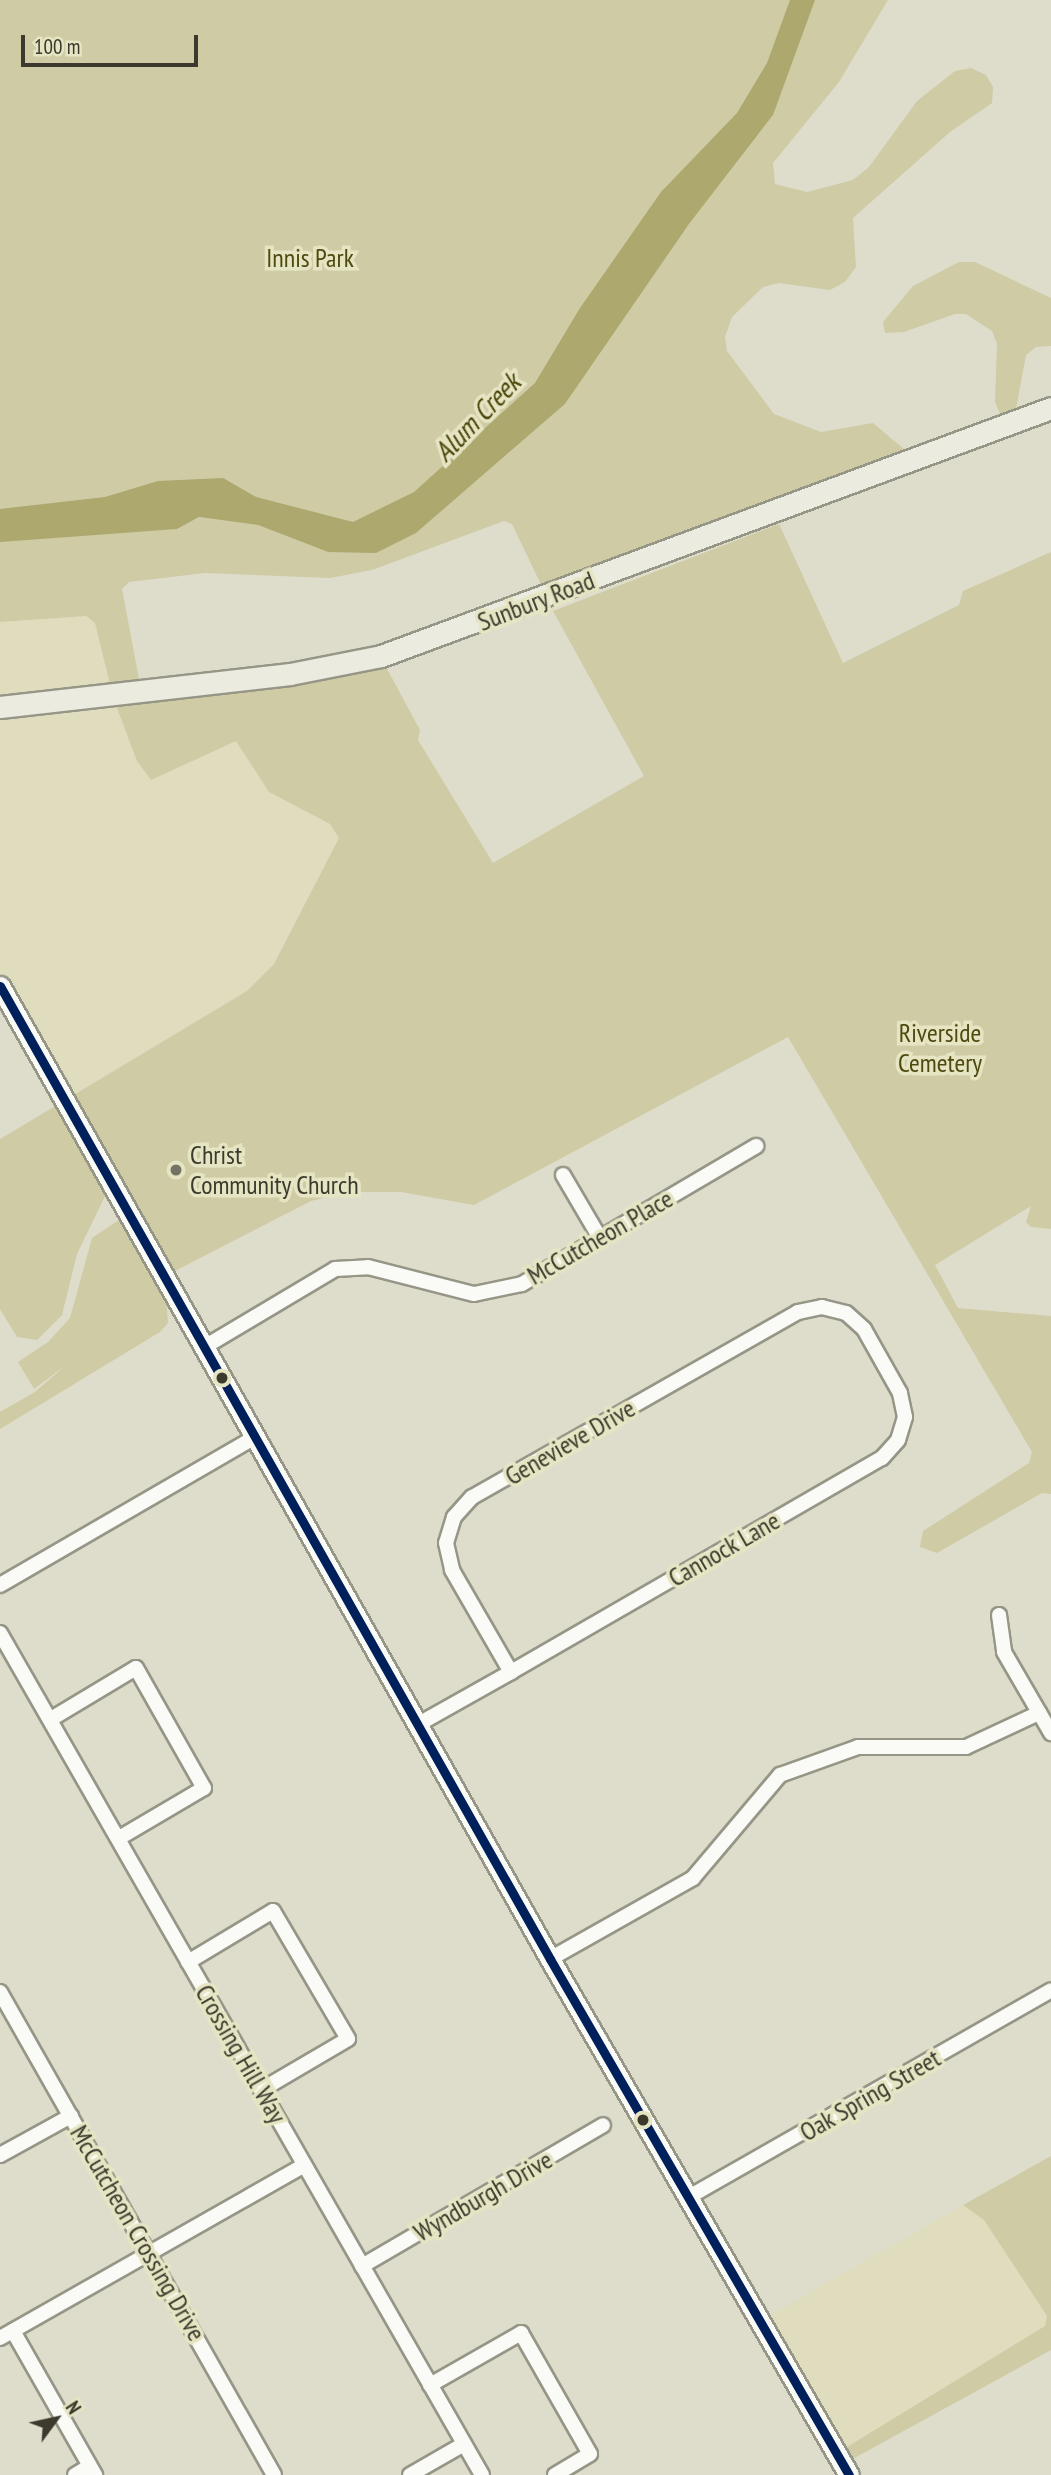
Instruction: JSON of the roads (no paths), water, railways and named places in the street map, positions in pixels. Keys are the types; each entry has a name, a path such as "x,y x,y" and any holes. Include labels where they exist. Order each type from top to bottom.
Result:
{"main road":[{"name":"Sunbury Road","path":"0,707 290,674 381,656 1051,408"},
{"path":"0,986 206,1346 550,1959 849,2475"}],"street":[{"name":"McCutcheon Place","path":"206,1346 335,1269 368,1268 474,1294 522,1284 756,1146"},
{"path":"564,1175 600,1238"},
{"name":"Genevieve Drive","path":"511,1671 452,1570 446,1543 454,1517 472,1497 797,1312 822,1307 846,1312"},
{"name":"Cannock Lane","path":"417,1725 882,1458 898,1440 902,1429 905,1417 900,1393 864,1329 846,1312"},
{"path":"0,1585 255,1437"},
{"path":"999,1615 1004,1652 1051,1733"},
{"name":"Crossing Hill Way","path":"0,1633 482,2475"},
{"path":"51,1718 136,1668 204,1788 119,1838"},
{"path":"550,1959 693,1878 780,1776 858,1747 966,1747 1039,1713"},
{"path":"188,1962 273,1912 348,2039 261,2090"},
{"name":"Oak Spring Street","path":"687,2198 1051,1990"},
{"name":"McCutcheon Crossing Drive","path":"0,1992 274,2475"},
{"path":"0,2155 71,2116"},
{"name":"Wyndburgh Drive","path":"362,2266 603,2125"},
{"path":"75,2475 93,2471 6,2334 150,2255 304,2165"},
{"path":"430,2385 521,2333 590,2454 555,2475"},
{"path":"410,2475 464,2444"}],"place":[{"name":"Christ Community Church","path":"176,1170"}],"park label":[{"name":"Innis Park","path":"310,258"},
{"name":"Riverside Cemetery","path":"940,1048"}],"water label":[{"name":"Alum Creek","path":"477,417"}]}
